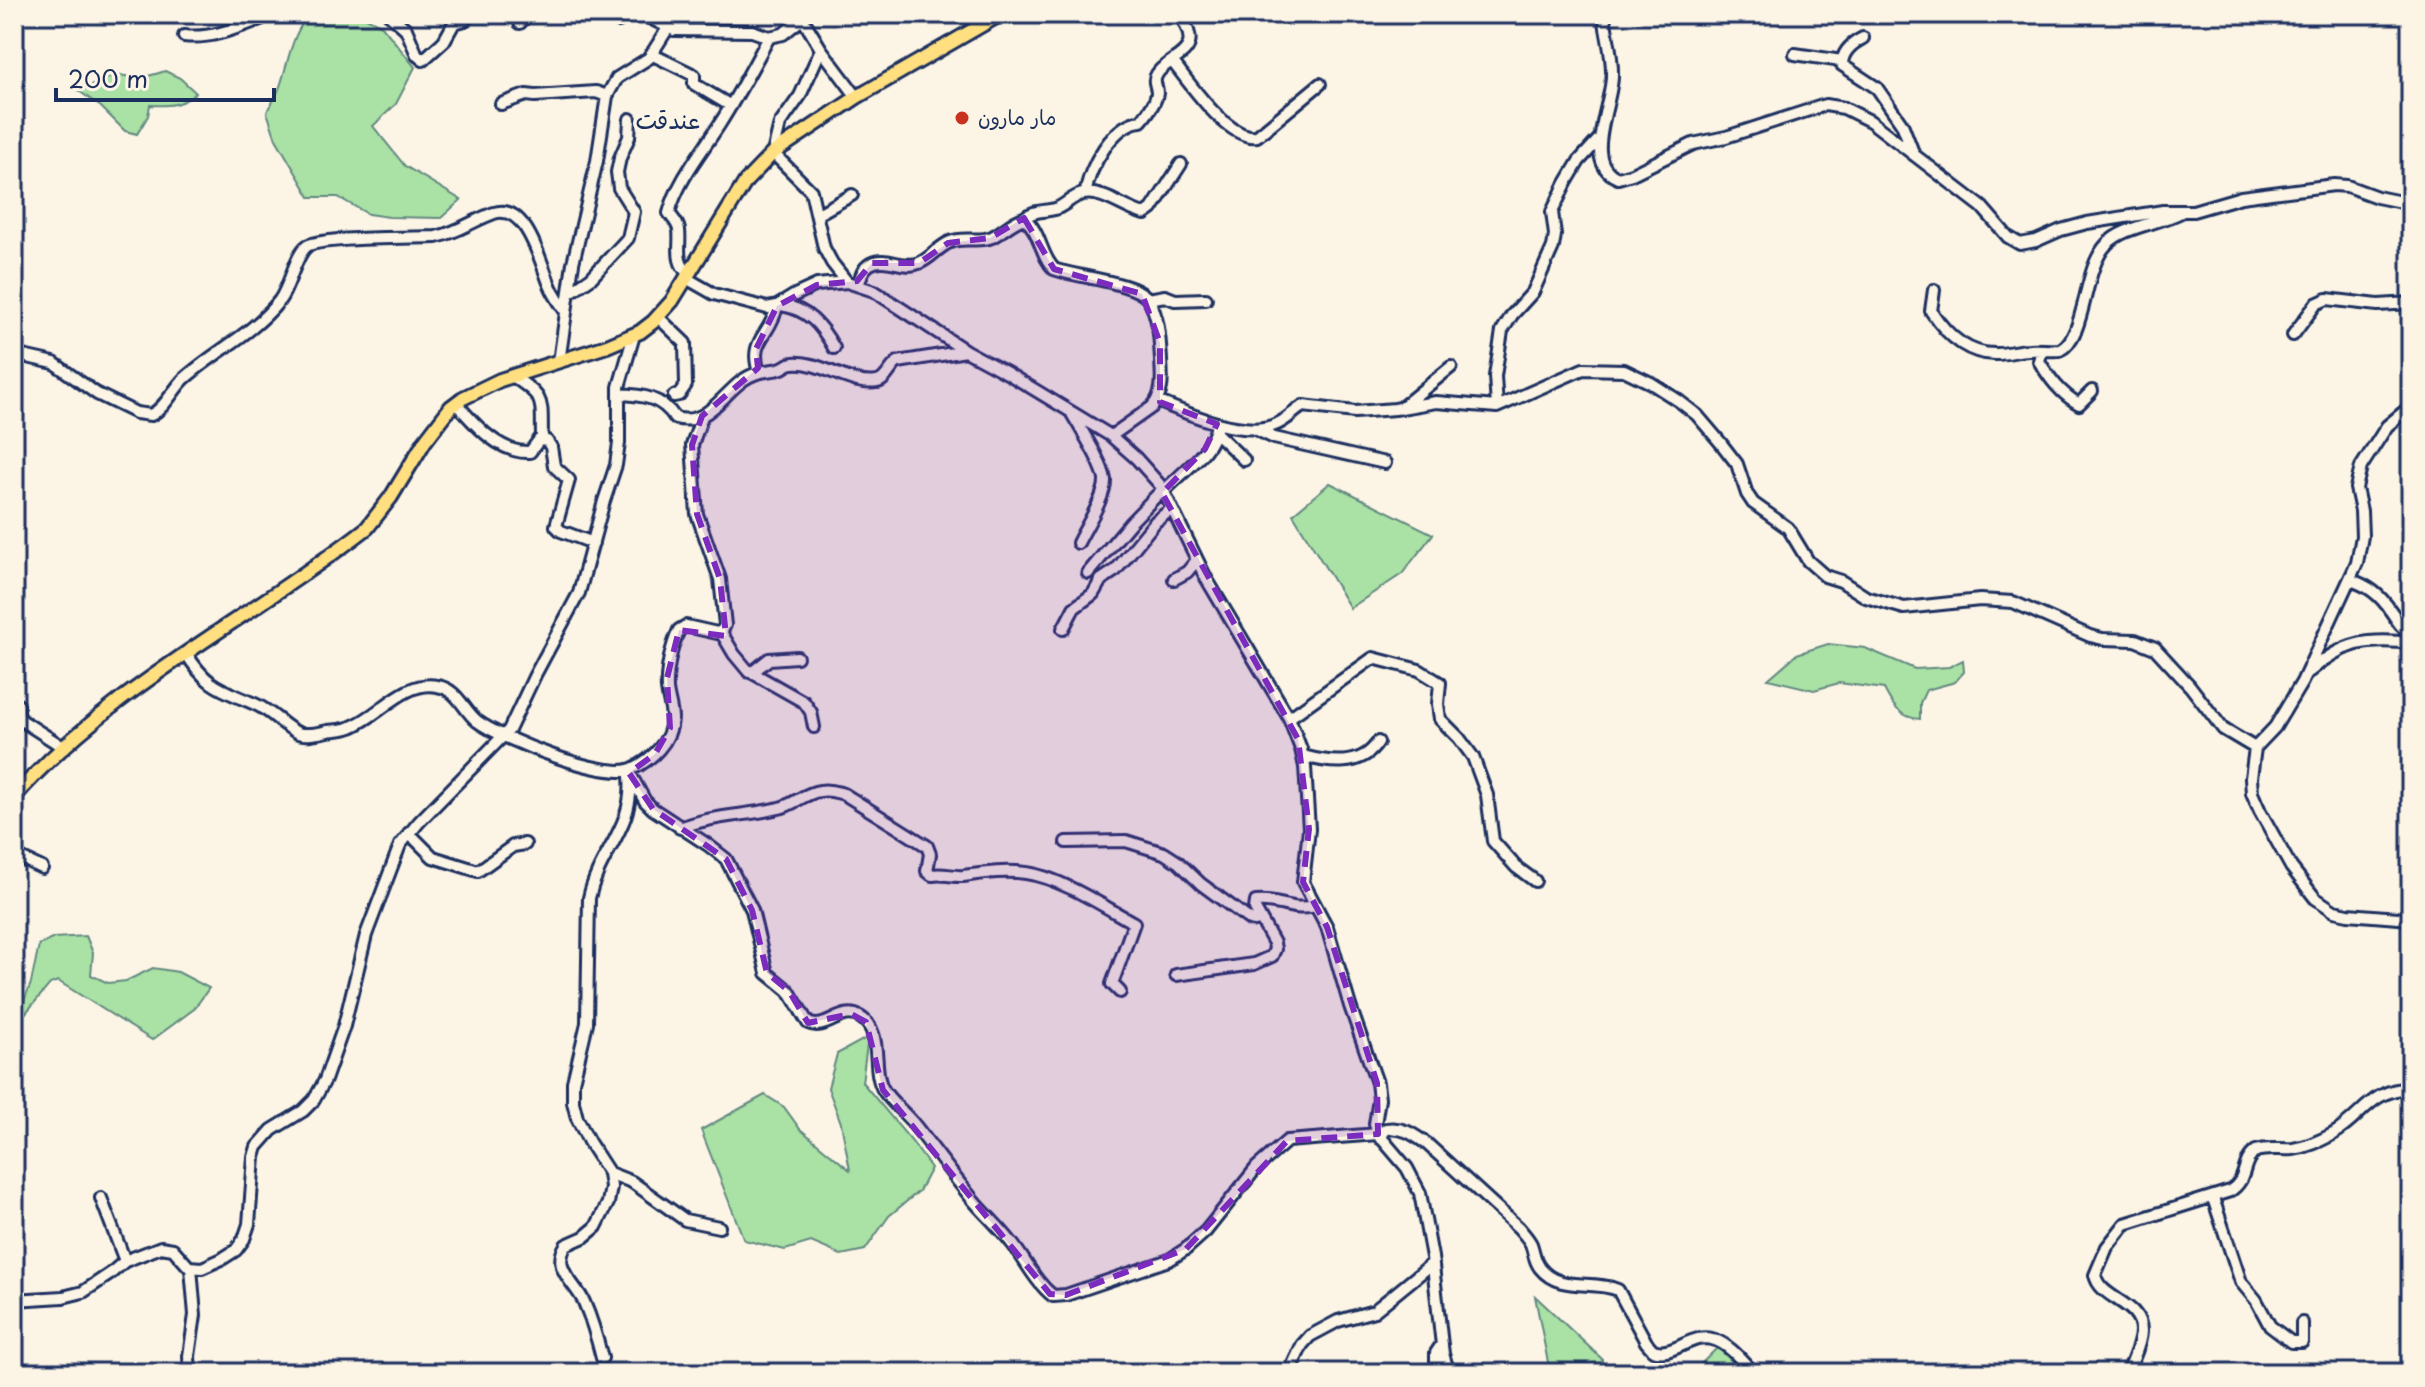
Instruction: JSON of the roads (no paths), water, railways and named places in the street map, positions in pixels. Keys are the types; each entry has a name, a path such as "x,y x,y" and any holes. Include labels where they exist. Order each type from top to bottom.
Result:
{"main road":[{"path":"14,797 63,747 131,693 367,528 391,497 431,432 456,403 512,376 634,335 658,317 688,276 746,181 773,153 857,97 1001,14"}],"street":[{"path":"184,36 211,36 274,14"},
{"path":"389,14 406,29 417,55 423,60 444,41 454,23 472,14"},
{"path":"520,23 528,14"},
{"path":"598,14 618,21 630,14"},
{"path":"642,14 668,28 752,31 769,37 783,34 806,18 821,49 857,97"},
{"path":"559,362 573,263 597,161 607,96 617,78 642,64 651,54 668,28 672,14"},
{"path":"1086,193 1094,168 1112,138 1125,125 1141,121 1148,114 1157,93 1156,76 1189,43 1189,34 1180,14"},
{"path":"1604,14 1612,76 1599,155 1604,169 1618,178 1693,144 1726,137 1817,106 1831,106 1870,121 1982,207 2017,243 2036,241 2087,223 2163,211 2197,210 2241,197 2334,185 2411,204"},
{"path":"769,37 731,106 684,178 669,213 678,225 679,259 681,268 688,276 714,294 732,300 767,308 779,306 801,310 813,318 834,348"},
{"path":"1863,38 1848,49 1842,61 1844,67 1877,88 1902,124 1914,157"},
{"path":"821,49 805,87 780,124 773,153 808,187 818,214 827,256 847,282"},
{"path":"651,54 694,75 694,84 731,106"},
{"path":"1795,54 1842,61"},
{"path":"1172,61 1208,106 1247,137 1257,136 1320,84"},
{"path":"501,104 526,95 596,92 607,96"},
{"path":"569,293 591,278 631,232 634,212 619,188 617,172 629,137 630,119"},
{"path":"1497,407 1495,376 1502,331 1533,292 1553,247 1552,212 1579,161 1600,138"},
{"path":"859,285 860,276 872,263 919,263 948,243 990,238 1036,211 1059,208 1086,193 1145,214 1152,209 1181,164"},
{"path":"818,214 852,195"},
{"path":"1934,290 1931,311 1943,329 1958,342 1988,354 2060,350 2073,339 2095,263 2108,242 2183,211"},
{"path":"14,354 54,363 97,394 139,414 151,415 188,376 259,324 281,299 300,254 308,246 326,241 436,237 496,212 507,213 525,227 542,259 552,290 566,312"},
{"path":"1024,218 1035,229 1054,269 1124,286 1148,299 1160,343 1162,383 1157,401 1111,436"},
{"path":"759,372 754,358 756,349 779,306 817,285 847,282 859,285 897,304 966,351 1111,436 1136,458 1163,491 1220,603 1289,718 1303,756 1309,836 1303,878 1306,890 1327,927 1379,1091 1375,1124 1379,1136 1415,1181 1426,1217 1442,1344 1449,1373"},
{"path":"1148,299 1159,296 1175,300 1206,299"},
{"path":"2293,335 2316,304 2327,299 2378,305 2411,303"},
{"path":"658,317 685,343 686,385 679,395 674,396"},
{"path":"14,1300 63,1297 83,1292 125,1261 167,1247 191,1268 197,1269 229,1255 240,1245 247,1233 257,1147 265,1135 303,1111 314,1100 325,1080 344,1026 368,927 391,864 409,833 505,735 579,593 616,465 620,376 634,335"},
{"path":"2042,350 2039,361 2069,399 2079,404 2092,391"},
{"path":"721,632 725,623 722,591 697,514 692,445 702,416 749,376 780,369 791,362 875,383 884,379 898,362 966,351"},
{"path":"1400,408 1451,367"},
{"path":"1216,428 1253,428 1277,424 1303,406 1355,412 1442,402 1497,407 1589,368 1624,370 1642,377 1679,401 1702,422 1737,464 1744,488 1753,503 1788,528 1808,561 1825,576 1841,581 1866,597 1897,607 1980,600 2013,602 2098,639 2135,640 2147,644 2158,650 2178,672 2223,729 2255,748"},
{"path":"456,403 485,434 516,450 530,452 542,438 542,401 534,391 512,376"},
{"path":"619,394 664,403 678,419 702,416"},
{"path":"1157,401 1216,428 1244,460"},
{"path":"2411,406 2387,426 2357,476 2356,494 2361,511 2362,536 2357,563 2306,674 2275,727 2255,748 2251,778 2256,802 2291,867 2315,898 2334,911 2411,919"},
{"path":"1070,411 1105,480 1103,493 1078,543"},
{"path":"1088,573 1131,522 1205,449 1216,428"},
{"path":"1253,428 1274,438 1385,463"},
{"path":"542,438 551,447 554,466 569,480 556,526 561,531 593,543"},
{"path":"1063,629 1074,608 1093,594 1101,580 1116,570 1156,521 1172,509"},
{"path":"1174,579 1187,572 1197,560"},
{"path":"2350,580 2365,584 2392,611 2400,626 2411,633"},
{"path":"186,653 213,686 269,711 300,734 352,727 411,690 431,685 452,692 474,719 485,727 541,752 568,761 629,772 655,754 670,728 672,719 667,678 679,630 686,626 721,632"},
{"path":"721,632 740,663 804,702 811,712 814,727"},
{"path":"2306,674 2333,652 2351,644 2384,641 2411,643"},
{"path":"751,672 769,659 797,657"},
{"path":"1289,718 1373,658 1419,670 1436,679 1441,688 1438,704 1440,719 1471,753 1485,786 1493,841 1516,867 1535,881"},
{"path":"18,705 21,720 63,747"},
{"path":"1303,756 1336,763 1363,758 1373,751 1378,742"},
{"path":"629,772 653,809 717,851 732,869 752,910 764,967 789,991 808,1023 823,1025 851,1014 866,1022 875,1044 877,1074 883,1090 1053,1296 1066,1295 1161,1263 1186,1249 1206,1231 1257,1167 1287,1141 1379,1136 1388,1129 1403,1129 1434,1149 1519,1228 1530,1243 1540,1268 1549,1276 1565,1284 1600,1285 1618,1290 1653,1350 1666,1352 1694,1339 1713,1339 1728,1348 1754,1373"},
{"path":"602,1358 584,1301 565,1275 562,1258 566,1245 590,1233 600,1221 610,1195 609,1173 577,1118 572,1093 587,1023 589,898 593,882 627,816 631,796 629,772"},
{"path":"680,828 700,820 779,808 819,791 844,794 927,846 930,854 927,871 932,875 962,876 989,871 1027,873 1048,878 1134,923 1112,984 1120,992"},
{"path":"409,833 433,857 478,871 513,846 525,844"},
{"path":"1066,842 1126,841 1164,853 1250,920 1260,919"},
{"path":"14,855 42,868"},
{"path":"1176,975 1224,970 1271,958 1275,946 1254,907 1257,901 1297,909 1316,906"},
{"path":"2128,1373 2140,1338 2139,1318 2097,1283 2095,1275 2098,1262 2117,1231 2125,1224 2213,1198 2240,1184 2247,1160 2256,1151 2301,1147 2319,1142 2345,1127 2373,1099 2411,1088"},
{"path":"609,1173 632,1182 685,1220 719,1227"},
{"path":"101,1198 125,1261"},
{"path":"2213,1198 2241,1282 2256,1300 2270,1326 2291,1342 2302,1342 2302,1323"},
{"path":"1289,1373 1302,1345 1310,1336 1338,1321 1374,1311 1433,1263"},
{"path":"190,1373 189,1352 195,1315 191,1268"},
{"path":"1436,1373 1435,1357 1442,1344"}],"place":[{"name":"مار مارون","path":"962,118"}],"district":[{"name":"عندقت","path":"668,121"}]}
